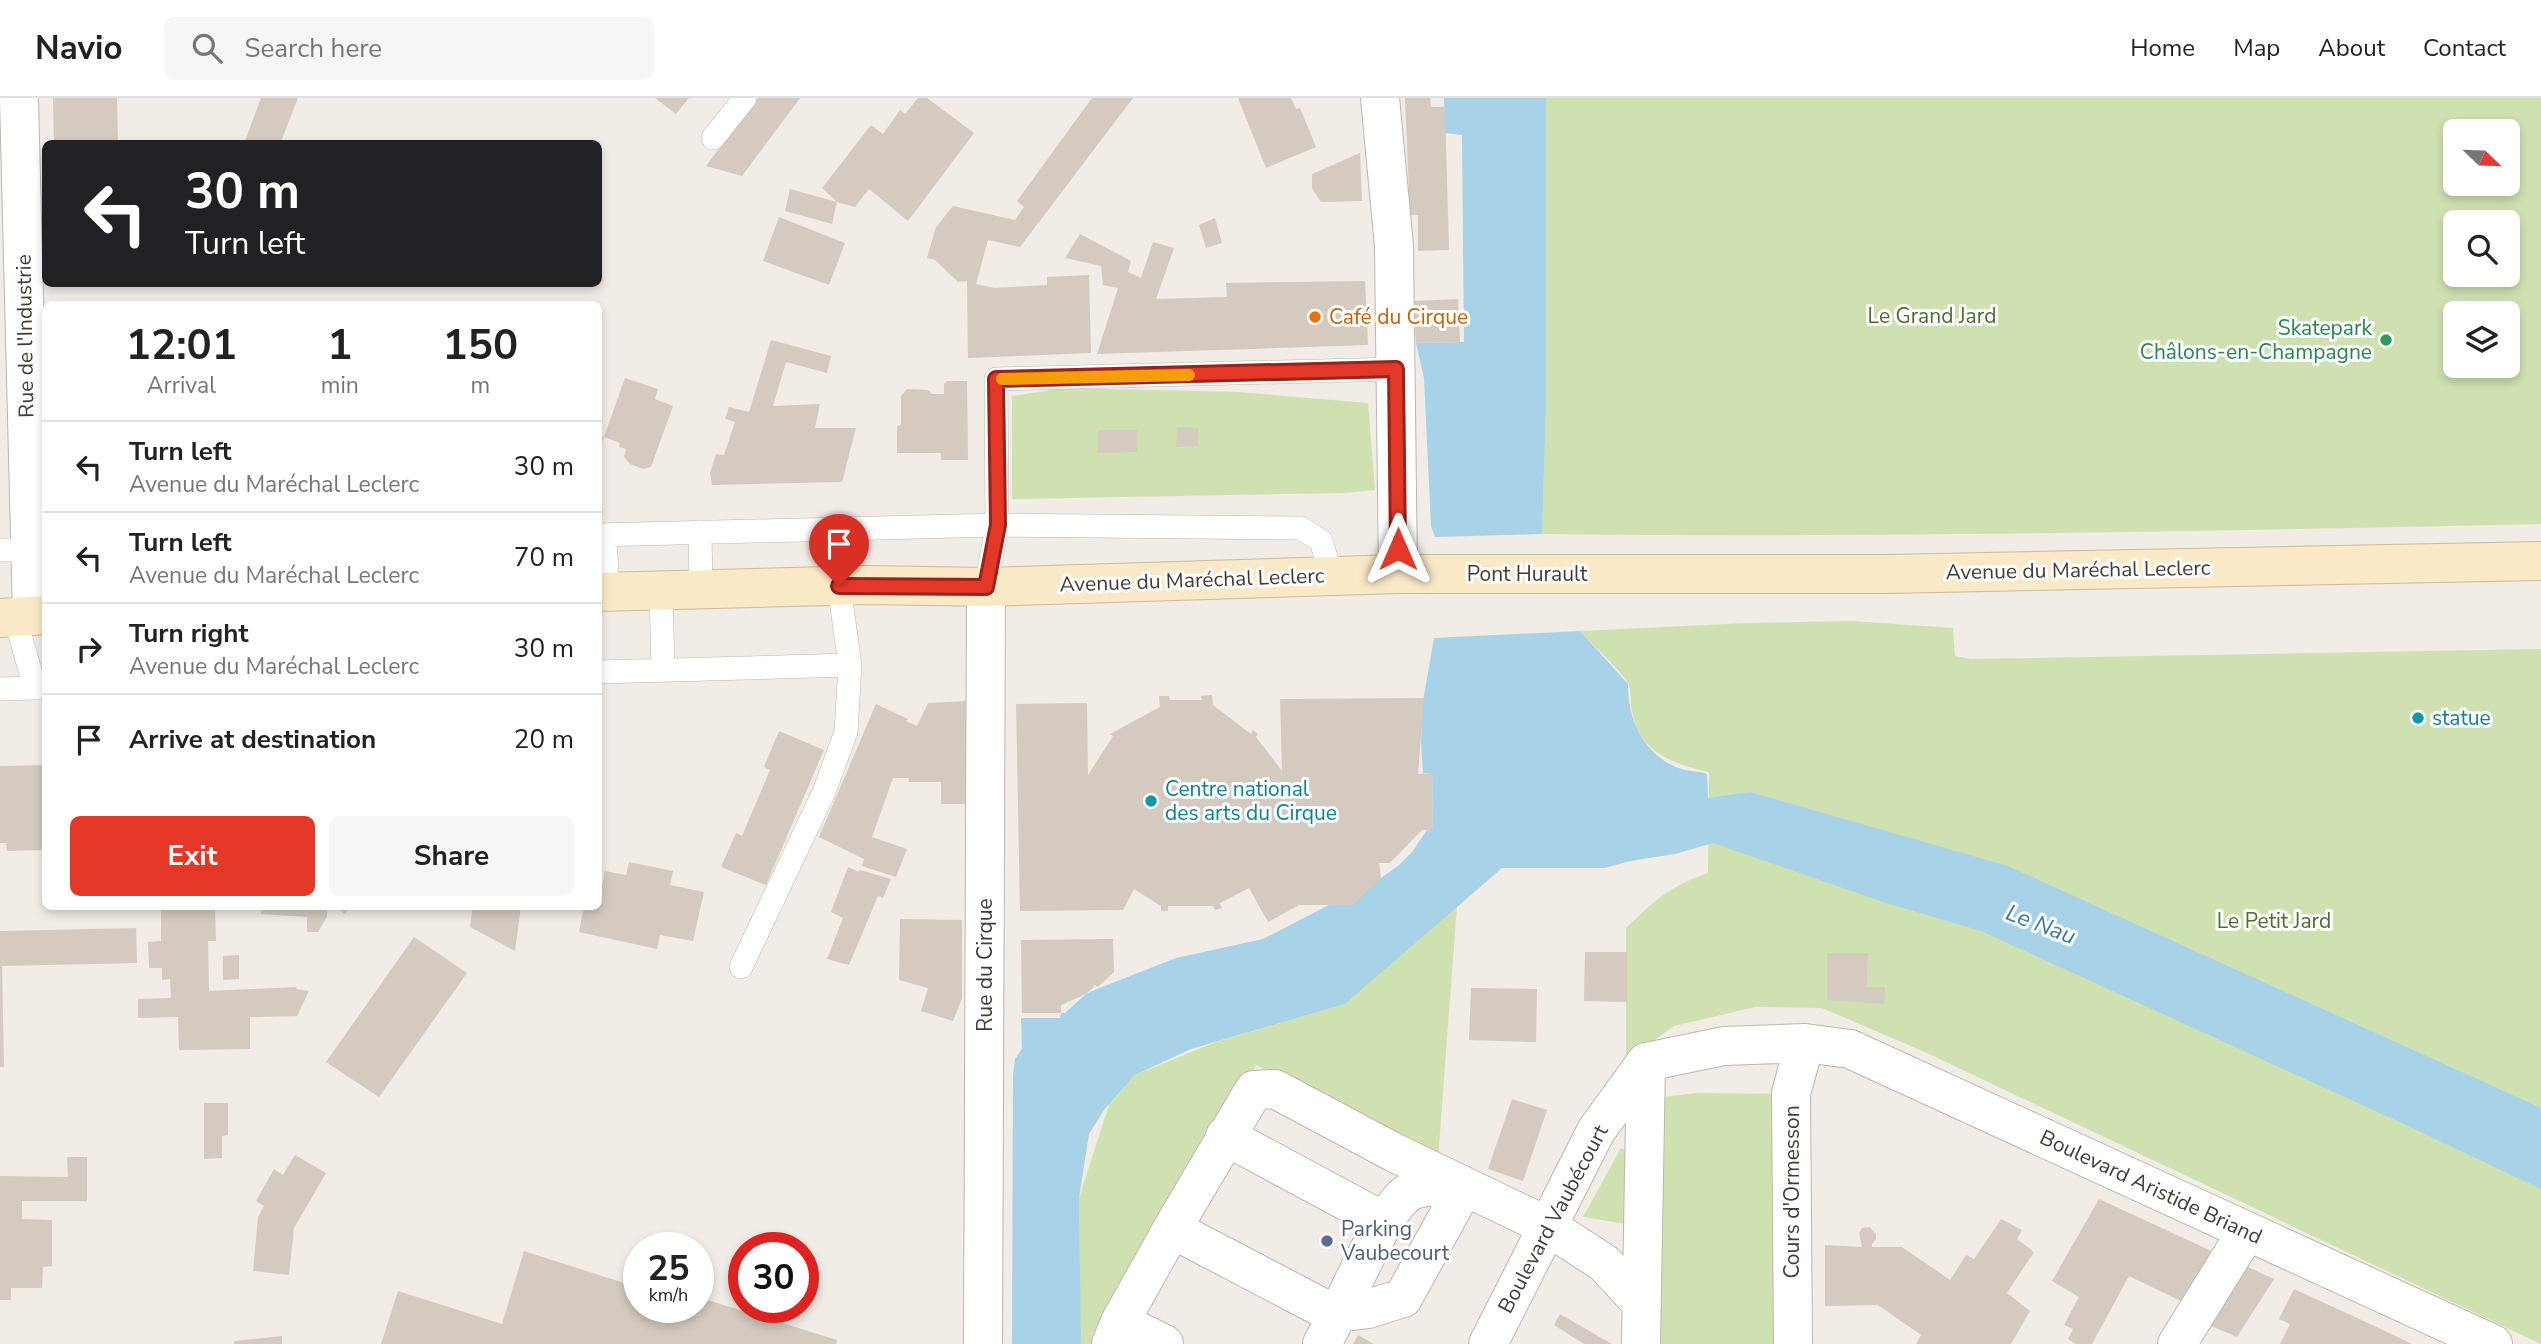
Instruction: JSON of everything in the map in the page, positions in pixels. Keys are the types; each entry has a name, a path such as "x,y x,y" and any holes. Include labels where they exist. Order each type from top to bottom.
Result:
{"main road":[{"name":"Avenue du Maréchal Leclerc","path":"1615,574 1887,574 2541,561"},
{"name":"Pont Hurault","path":"1398,574 1615,574"},
{"name":"Avenue du Maréchal Leclerc","path":"603,592 839,586 986,587 1398,574"}],"street":[{"name":"Rue de l'Industrie","path":"19,98 25,550 23,617"},
{"path":"1380,98 1394,246 1398,574"},
{"name":"Rue du Cirque","path":"983,1344 986,587"},
{"path":"1641,1344 1646,1062 1724,1045 1805,1043"},
{"name":"Boulevard Aristide Briand","path":"1805,1043 1850,1049 2493,1344"},
{"name":"Cours d'Ormesson","path":"1793,1344 1791,1093 1805,1043"},
{"name":"Boulevard Vaubécourt","path":"1488,1344 1596,1130 1646,1062"},
{"path":"1164,1344 1116,1333 1172,1229 1254,1090 1275,1089 1394,1152 1547,1226 1604,1264 1642,1304"},
{"path":"1225,1136 1387,1219"},
{"path":"1387,1219 1398,1186 1394,1152"},
{"path":"1332,1324 1387,1219 1405,1194 1424,1187 1464,1187"},
{"path":"1332,1324 1403,1298 1464,1187"},
{"path":"1547,1226 1603,1242 1644,1242"},
{"path":"1172,1229 1332,1324"},
{"path":"2177,1344 2247,1231"}],"lane":[{"path":"713,138 745,98"},
{"path":"986,587 998,525 996,379 1396,369"},
{"path":"603,592 602,535 998,525 1301,528 1321,541 1332,576"},
{"path":"741,967 824,792 846,732 850,665 839,586 840,529"},
{"path":"700,532 701,590"},
{"path":"661,591 663,670"},
{"path":"0,689 40,687 23,617"},
{"path":"602,672 850,665"}],"green space":[{"name":"Le Grand Jard","path":"1546,98 2541,98 2541,524 1917,534 1542,534 1546,409"},
{"path":"1064,388 1239,392 1368,403 1375,490 1344,493 1012,499 1012,396"},
{"name":"Le Petit Jard","path":"1852,621 1953,628 1955,656 1971,659 2541,649 2541,1344 1927,1053 1822,1008 1755,1007 1674,1026 1626,1060 1626,928 1664,895 1683,883 1708,873 1709,772 1672,761 1652,748 1637,728 1628,683 1580,631"},
{"path":"1457,906 1438,1159 1256,1065 1129,1290 1102,1344 1080,1344 1079,1198 1109,1105 1135,1075 1216,1042 1345,1004"},
{"path":"1696,1093 1781,1094 1785,1344 1641,1344 1647,1099"},
{"path":"1621,1148 1627,1151 1626,1224 1583,1217"}],"water":[{"path":"1444,98 1546,98 1546,409 1542,534 1435,537 1431,526 1424,378 1416,343 1464,342 1462,135 1445,133"},
{"name":"Le Nau","path":"1580,631 1628,684 1631,712 1650,748 1672,765 1707,774 1708,798 1750,792 2008,866 2541,1108 2541,1189 1981,931 1886,903 1713,843 1675,854 1605,868 1502,868 1345,1004 1191,1049 1135,1075 1104,1110 1089,1134 1079,1198 1081,1344 1012,1344 1013,1075 1015,1059 1022,1049 1021,1018 1060,1018 1061,1013 1065,1013 1086,994 1097,989 1176,958 1263,939 1381,878 1412,852 1427,830 1433,830 1432,773 1423,773 1421,742 1423,701 1434,638"}],"building":[{"path":"53,98 117,98 118,140 54,140"},
{"path":"261,98 298,98 282,140 245,140"},
{"path":"655,98 689,98 676,114"},
{"path":"758,98 800,98 742,176 706,166"},
{"path":"918,98 927,98 974,133 908,221 869,189 855,207 837,202 822,188 871,125 883,134 900,110 905,114"},
{"path":"1092,98 1133,98 1020,247 988,240 976,284 994,288 1047,285 1047,277 1089,275 1091,353 968,358 967,281 958,282 935,260 927,258 936,227 953,206 1015,220 1024,207 1017,201"},
{"path":"1238,98 1291,98 1296,109 1300,108 1316,147 1266,168"},
{"path":"1405,98 1430,98 1431,107 1445,107 1449,250 1418,251 1418,215 1410,215"},
{"path":"1360,153 1362,201 1321,202 1312,188 1312,174"},
{"path":"790,189 837,202 832,224 785,211"},
{"path":"779,217 845,243 829,285 763,261"},
{"path":"1215,218 1222,243 1206,248 1199,225"},
{"path":"1080,234 1131,261 1128,272 1141,278 1153,242 1174,248 1156,299 1227,297 1226,283 1365,281 1368,345 1097,354 1118,288 1103,285 1101,266 1065,258"},
{"path":"1458,299 1460,342 1416,343 1414,301"},
{"path":"771,340 831,356 827,373 786,362 773,406 820,404 815,428 856,428 842,482 712,485 710,473 716,454 724,455 735,422 725,419 729,407 749,412"},
{"path":"625,378 658,389 655,399 673,406 651,467 643,469 630,464 624,457 626,449 619,447 620,443 604,437"},
{"path":"947,381 967,381 968,460 941,460 941,453 897,453 901,396 907,389 944,394 944,384"},
{"path":"1177,427 1198,428 1198,446 1176,447"},
{"path":"1098,430 1137,430 1137,452 1098,453"},
{"name":"Centre national des arts du Cirque","path":"1212,695 1213,705 1251,734 1253,730 1258,734 1256,737 1282,771 1280,699 1424,698 1418,774 1432,773 1433,830 1422,830 1390,863 1379,863 1381,878 1353,905 1299,905 1268,922 1249,888 1220,903 1222,908 1215,910 1213,906 1168,906 1168,911 1161,911 1161,906 1134,889 1123,910 1020,911 1016,704 1087,703 1088,775 1113,736 1110,734 1160,707 1159,696 1169,696 1170,700 1202,700 1201,696"},
{"path":"968,701 967,804 941,804 941,782 909,782 909,778 893,778 872,837 907,849 896,877 862,866 864,859 819,837 876,704 917,726 928,703"},
{"path":"779,731 824,750 766,885 721,867 736,833 742,836 770,770 764,767"},
{"path":"42,765 42,850 7,851 6,843 0,843 0,766"},
{"path":"629,862 673,871 670,885 704,892 693,941 660,935 657,949 579,932 583,910 602,910 605,871 626,875"},
{"path":"848,867 891,879 883,898 878,896 849,965 827,959 843,918 831,912"},
{"path":"161,910 215,910 216,941 208,941 209,991 297,987 296,989 309,991 297,1016 250,1017 250,1049 179,1050 178,1017 138,1018 138,999 171,998 170,979 162,980 162,968 149,968 148,942 161,941"},
{"path":"262,910 327,910 327,917 318,932 307,932 307,917 261,914"},
{"path":"472,910 520,910 515,951 470,927"},
{"path":"900,919 962,920 962,998 953,1021 921,1011 928,988 899,980"},
{"path":"136,928 137,963 2,966 4,1067 0,1067 0,931"},
{"path":"414,937 467,973 379,1097 326,1062"},
{"path":"1113,939 1114,972 1098,987 1093,984 1094,987 1086,994 1061,1005 1061,1013 1022,1013 1021,940"},
{"path":"1585,952 1627,952 1627,1002 1584,1001"},
{"path":"1827,953 1868,953 1867,987 1885,987 1884,1004 1827,1000"},
{"path":"239,955 239,979 223,980 223,956"},
{"path":"1471,988 1537,989 1536,1042 1469,1040"},
{"path":"1512,1099 1547,1110 1523,1181 1488,1169"},
{"path":"204,1103 228,1103 228,1135 222,1136 222,1158 204,1159"},
{"path":"295,1155 326,1173 294,1228 289,1275 253,1271 258,1217 264,1206 256,1201 274,1169 283,1175"},
{"path":"67,1157 87,1157 87,1201 22,1201 22,1219 52,1220 52,1266 43,1267 42,1288 11,1288 11,1300 0,1300 0,1176 68,1177"},
{"path":"2099,1199 2220,1255 2189,1305 2129,1276 2092,1344 2076,1344 2068,1339 2073,1329 2064,1325 2079,1297 2052,1281"},
{"path":"2001,1219 2022,1230 2017,1239 2034,1252 2007,1293 2030,1311 2011,1344 1916,1344 1921,1335 1878,1305 1825,1306 1825,1245 1862,1247 1859,1233 1862,1228 1870,1227 1876,1234 1872,1247 1902,1247 1950,1280 1966,1255 1974,1259"},
{"path":"524,1251 623,1283 623,1323 714,1323 714,1302 728,1306 728,1323 782,1323 837,1340 836,1344 381,1344 398,1291 502,1324"},
{"path":"2239,1263 2274,1279 2237,1337 2202,1322"},
{"path":"2294,1289 2412,1344 2280,1344 2290,1324 2279,1319"},
{"path":"1560,1314 1612,1344 1584,1344 1554,1325"},
{"path":"1358,1335 1374,1344 1353,1344"},
{"path":"282,1336 282,1344 234,1344 234,1341"}],"slow traffic":[{"path":"1002,379 1189,375"}],"place":[{"name":"Café du Cirque","path":"1315,317"},
{"name":"Skatepark Châlons-en-Champagne","path":"2386,340"},
{"name":"statue","path":"2418,718"},
{"name":"Centre national des arts du Cirque","path":"1151,801"},
{"name":"Parking Vaubecourt","path":"1327,1241"}],"route":[{"path":"839,586 986,587 998,525 996,379 1396,369 1398,549"}]}
